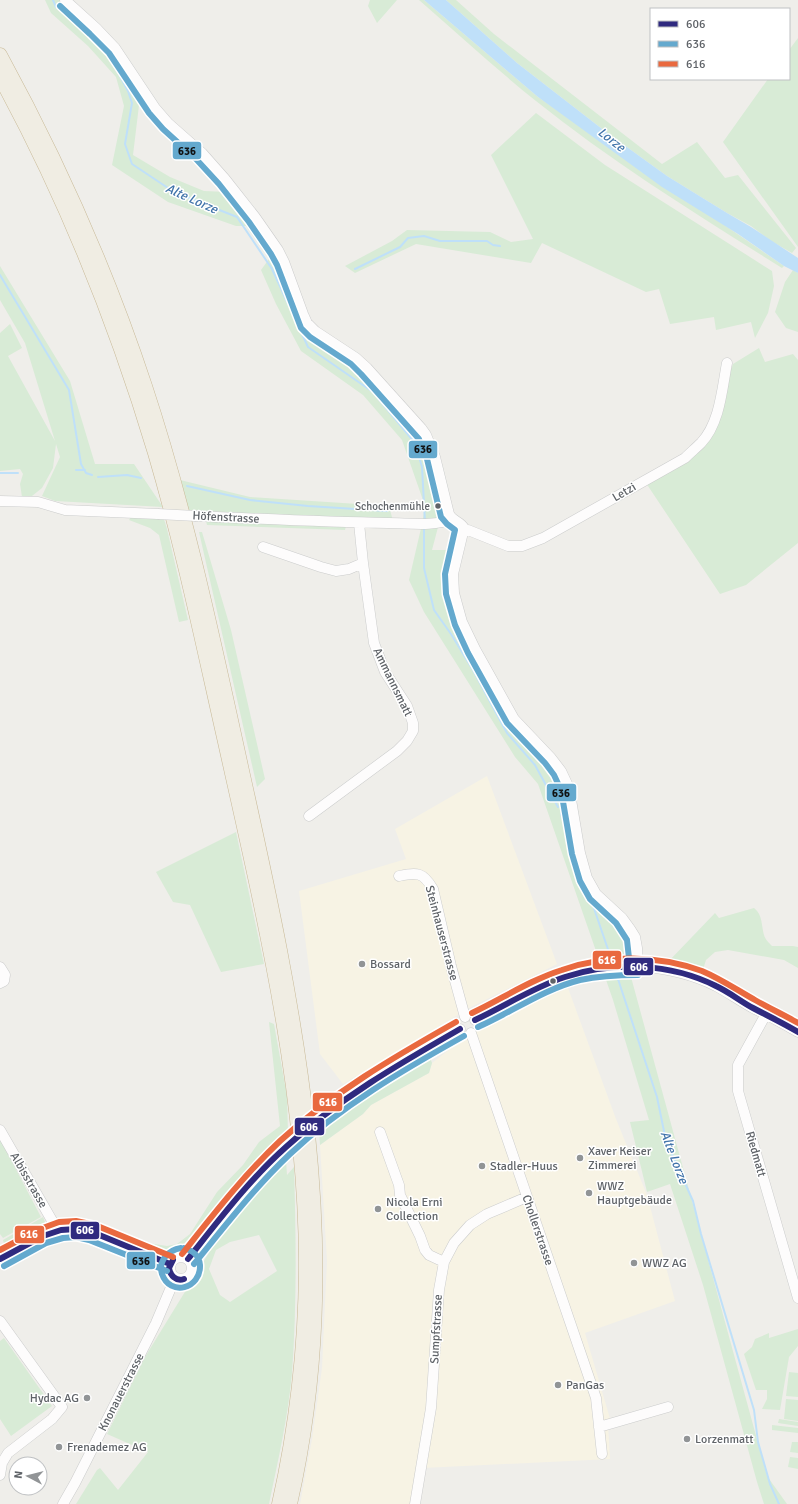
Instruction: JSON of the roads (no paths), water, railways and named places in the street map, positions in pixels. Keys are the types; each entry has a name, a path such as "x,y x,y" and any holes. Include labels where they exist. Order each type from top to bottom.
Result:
{"highway":[{"path":"0,55 49,150 100,263 131,344 155,419 195,561 279,938 306,1104 313,1183 316,1244 316,1312 310,1384 302,1442 290,1504"},
{"path":"0,77 30,135 73,227 108,315 145,421 170,510 194,605 257,885 287,1047 296,1112 303,1187 306,1265 303,1336 298,1393 290,1449 279,1504"}],"street":[{"path":"65,0 116,48 146,96 161,116 202,153 225,179 255,218 278,250 284,262 303,314 308,323 315,331 356,358 426,435 435,457 449,514 452,519 462,524 465,530 453,574 454,592 462,622 475,649 514,719 551,758 561,771 570,788 580,853 587,878 596,894 622,918 635,937 637,948 633,967"},
{"name":"Letzi","path":"465,530 508,546 522,546 543,538 685,458 702,442 712,426 718,408 727,363"},
{"name":"Höfenstrasse","path":"0,501 38,502 65,510 359,523 421,524 438,523 452,519"},
{"name":"Ammannsmatt","path":"309,816 397,751 407,741 413,731 413,723 407,706 385,672 374,643 359,523"},
{"path":"263,547 336,571 349,569 363,563"},
{"name":"Steinhauserstrasse","path":"399,876 418,874 428,880 433,889 451,966 465,1017"},
{"path":"0,967 5,975 4,981 0,983"},
{"path":"475,1020 553,981 592,970 633,967 676,973 716,986 798,1032"},
{"name":"Riedmatt","path":"766,1014 738,1064 738,1091 798,1298"},
{"path":"465,1017 470,1017 475,1020 476,1029 470,1034 464,1033 460,1029 459,1022 465,1017"},
{"path":"188,1259 239,1195 281,1151 326,1112 386,1071 460,1029"},
{"name":"Chollerstrasse","path":"470,1034 596,1398 602,1454"},
{"name":"Albisstrasse","path":"0,1130 58,1231"},
{"path":"380,1132 399,1185 400,1195 420,1236 425,1250 429,1254 444,1262"},
{"name":"Sumpfstrasse","path":"415,1504 431,1408 439,1290 444,1262 454,1243 470,1225 487,1214 526,1197"},
{"path":"0,1259 58,1231 70,1229 92,1232 170,1264"},
{"path":"182,1256 188,1259 192,1265 189,1276 183,1279 175,1278 170,1272 170,1264 174,1258 182,1256"},
{"name":"Knonauerstrasse","path":"63,1504 156,1323 175,1278"},
{"path":"0,1321 62,1407 52,1419 8,1454 2,1463 0,1475"},
{"path":"599,1427 668,1407"}],"water":[{"name":"Lorze","path":"424,0 446,0 517,63 606,132 667,176 751,227 798,258 798,273 784,266 738,234 662,187 538,97"}],"waterway":[{"name":"Alte Lorze","path":"53,0 56,7 90,34 112,61 128,91 132,103 125,144 132,164 174,192 237,217 272,269 308,347 373,392 415,443 422,467 425,522"},
{"path":"355,269 400,247 408,238 424,236 440,241 487,241 493,245 500,246"},
{"path":"0,275 69,390 81,464 86,473 92,475"},
{"path":"76,470 85,470"},
{"path":"0,473 18,473"},
{"path":"98,477 127,475 141,478"},
{"path":"187,486 250,500 308,506 387,511"},
{"name":"Alte Lorze","path":"424,528 424,568 434,610 473,670 507,733 535,765 558,807"},
{"name":"Alte Lorze","path":"561,814 576,858"},
{"name":"Alte Lorze","path":"586,885 613,964"},
{"name":"Alte Lorze","path":"615,970 657,1097 666,1141 693,1201 701,1234 754,1410 758,1442 770,1484 779,1504"}],"place":[{"name":"Schochenmühle","path":"438,506"},
{"name":"Bossard","path":"362,964"},
{"name":"Xaver Keiser Zimmerei","path":"580,1158"},
{"name":"Stadler-Huus","path":"482,1166"},
{"name":"WWZ Hauptgebäude","path":"589,1193"},
{"name":"Nicola Erni Collection","path":"378,1209"},
{"name":"WWZ AG","path":"634,1263"},
{"name":"PanGas","path":"558,1385"},
{"name":"Hydac AG","path":"87,1398"},
{"name":"Lorzenmatt","path":"687,1439"},
{"name":"Frenademez AG","path":"59,1447"}]}
